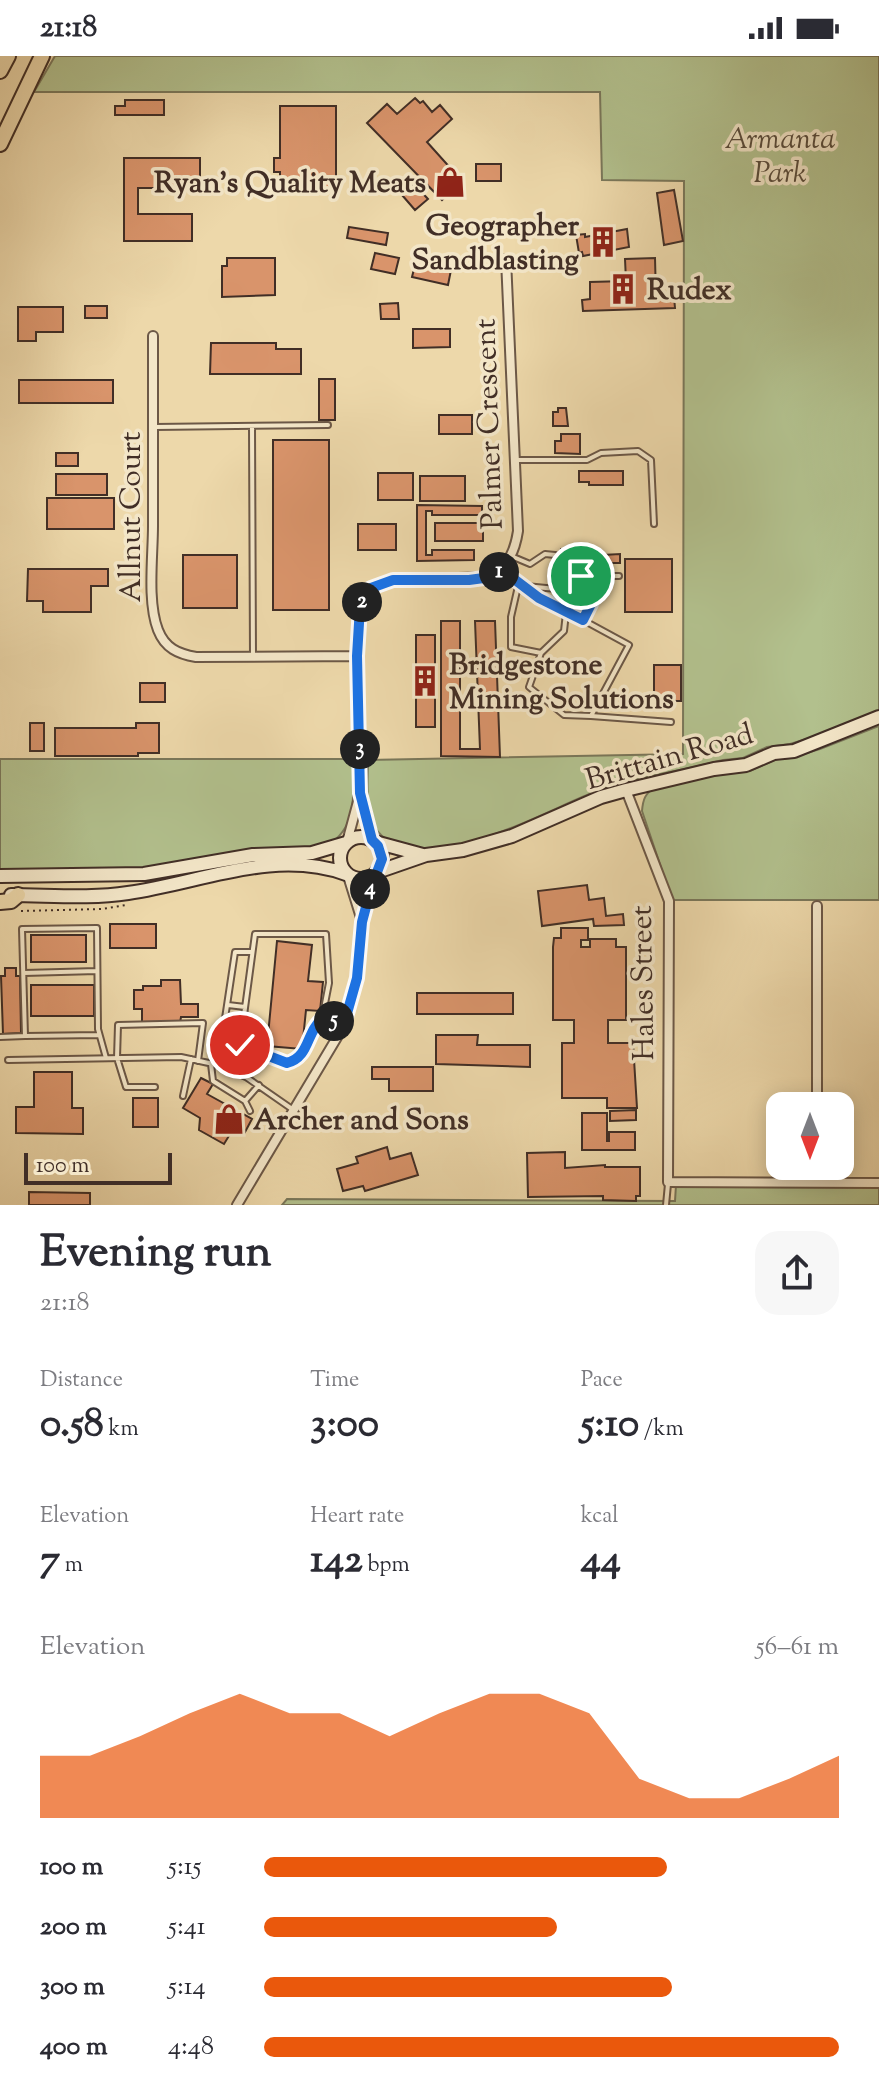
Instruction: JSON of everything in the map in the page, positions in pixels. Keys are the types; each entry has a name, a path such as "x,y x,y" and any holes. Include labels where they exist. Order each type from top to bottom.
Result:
{"highway":[{"path":"0,71 8,56"},
{"path":"0,144 42,56"},
{"path":"0,902 11,901 18,895"}],"main road":[{"name":"Brittain Road","path":"376,873 426,855 463,850 512,836 601,797 714,769 746,765 774,753 794,751 879,717"},
{"path":"0,876 144,874 253,855 312,853 359,837 372,840 382,859 376,873 359,880 322,867 265,865 127,894 0,895"},
{"name":"Brittain Road","path":"372,840 390,848 426,855"},
{"path":"347,842 339,855 339,862 347,875"}],"street":[{"name":"Palmer Crescent","path":"357,656 360,607 371,588 393,580 491,577 502,570 515,546 518,531 506,259"},
{"name":"Allnut Court","path":"153,336 152,576 155,618 169,648 196,657 357,656"},
{"path":"357,656 360,793 372,840"},
{"name":"Hales Street","path":"626,790 669,901 668,1182"},
{"path":"347,842 360,793"},
{"path":"237,1205 344,1024 357,978 362,922 376,873"},
{"path":"347,875 362,922"},
{"path":"817,906 817,1092"},
{"path":"668,1182 879,1183"}],"lane":[{"path":"154,427 328,425"},
{"path":"252,426 253,657"},
{"path":"515,460 587,460 601,453 638,451 651,460 654,524"},
{"path":"511,556 530,564 545,554 555,555"},
{"path":"502,570 539,598 629,645 591,716"},
{"path":"583,620 591,604 581,576 619,576"},
{"path":"519,582 511,617 511,647 541,653"},
{"path":"526,586 566,590"},
{"path":"566,613 564,631 541,653 529,687 564,715 671,722"},
{"path":"25,1036 22,929 97,928 99,1035 106,1058"},
{"path":"255,934 326,934 329,983 322,1019 316,1024 306,1050 294,1061 287,1063 240,1045 245,1007 255,934"},
{"path":"218,1065 235,952 252,952"},
{"path":"23,973 97,971"},
{"path":"227,1005 245,1007"},
{"path":"322,1019 344,1024"},
{"path":"155,1087 126,1087 117,1058 118,1025 203,1023 198,1061"},
{"path":"0,1037 99,1035"},
{"path":"8,1060 181,1057 218,1065 259,1085 294,1110"},
{"path":"183,1096 191,1059"},
{"path":"211,1064 215,1082 245,1101 250,1111"},
{"path":"245,1101 259,1085"},
{"path":"666,1205 668,1182"}],"green space":[{"name":"Armanta Park","path":"55,56 879,56 879,712 830,732 790,744 767,747 743,758 612,786 490,836 459,845 429,849 403,847 382,836 369,811 368,760 683,754 684,181 602,180 600,92 34,92"},
{"path":"879,726 879,900 672,900 642,811 645,797 655,787 716,773 750,771 777,759 820,749"},
{"path":"0,759 353,759 352,807 345,828 328,845 147,870 0,871"},
{"path":"676,1185 879,1187 879,1205 282,1205 287,1199 675,1201"}],"building":[{"path":"415,98 420,103 423,101 432,112 440,105 452,119 427,142 462,181 442,200 367,123 387,104 397,114"},
{"path":"125,100 164,100 164,115 115,115 115,106 125,106"},
{"path":"280,106 336,106 336,189 309,189 309,193 267,193 267,177 280,177 280,172 274,172 274,158 280,158"},
{"path":"124,158 200,158 200,188 138,188 138,214 192,214 192,241 124,241"},
{"path":"476,164 501,164 501,181 476,181"},
{"path":"414,184 428,199 415,210 402,195"},
{"path":"674,190 683,241 664,245 657,193"},
{"path":"349,227 388,233 386,245 347,238"},
{"name":"Geographer Sandblasting","path":"627,229 629,247 583,256 582,252 579,253 576,235 585,234 585,237"},
{"path":"375,253 399,258 395,274 371,269"},
{"path":"227,258 275,258 275,295 222,297 222,266 227,266"},
{"name":"Rudex","path":"655,258 656,297 674,297 675,308 583,311 582,300 590,299 590,282 626,281 625,259"},
{"path":"416,261 451,270 448,285 412,277"},
{"path":"398,303 399,319 381,319 380,304"},
{"path":"85,306 107,306 107,318 85,318"},
{"path":"18,307 63,307 63,332 36,332 36,341 18,341"},
{"path":"413,329 450,329 450,347 413,348"},
{"path":"211,343 276,343 276,349 301,349 301,374 210,374"},
{"path":"319,379 335,379 335,420 319,420"},
{"path":"19,380 113,380 113,403 19,403"},
{"path":"558,408 566,408 568,426 553,426 553,412 558,412"},
{"path":"439,415 472,415 472,434 439,434"},
{"path":"561,434 580,434 580,454 555,453 555,441 561,441"},
{"path":"273,440 329,440 329,610 273,610"},
{"path":"56,453 78,453 78,466 56,466"},
{"path":"579,471 623,471 623,485 579,482"},
{"path":"378,473 413,473 413,500 378,500"},
{"path":"56,474 107,474 107,495 56,495"},
{"path":"420,476 465,476 465,501 420,501"},
{"path":"47,498 114,498 114,529 47,529"},
{"path":"417,505 482,506 482,515 432,515 432,511 426,511 426,555 432,555 432,550 474,550 474,560 417,561"},
{"path":"435,523 483,523 483,541 435,541"},
{"path":"358,524 396,524 396,550 358,550"},
{"path":"561,549 599,549 599,565 570,565 567,561 560,561"},
{"path":"620,554 620,563 603,563 603,555"},
{"path":"183,555 237,555 237,608 183,608"},
{"path":"625,559 672,559 672,612 625,612"},
{"path":"28,569 108,569 108,586 91,586 91,612 43,612 43,601 27,601"},
{"path":"441,621 460,621 460,749 480,749 475,621 495,621 500,757 441,756"},
{"name":"Bridgestone Mining Solutions","path":"416,635 435,635 435,727 416,727"},
{"path":"654,665 681,665 681,701 654,701"},
{"path":"140,683 165,683 165,702 140,702"},
{"path":"30,723 44,723 44,751 30,751"},
{"path":"136,723 159,723 159,753 55,756 55,728 136,728"},
{"path":"587,885 589,900 604,898 606,916 623,914 624,925 594,926 593,919 542,926 538,891"},
{"path":"110,924 156,924 156,948 110,948"},
{"path":"561,928 588,928 588,940 581,940 581,947 590,947 590,939 616,939 616,947 626,947 626,1020 608,1020 608,1043 633,1043 637,1108 607,1108 607,1098 562,1098 562,1043 574,1043 574,1020 553,1020 553,947 554,938 561,938"},
{"path":"31,935 86,935 86,962 31,962"},
{"path":"277,941 312,945 308,981 323,982 320,1011 306,1010 302,1049 267,1046"},
{"path":"5,968 16,968 16,976 20,976 21,1033 3,1034 1,976 5,976"},
{"path":"161,980 180,980 181,1004 198,1004 198,1017 181,1017 180,1023 142,1022 142,1009 134,1009 134,990 143,990 143,986 161,986"},
{"path":"31,985 94,985 94,1016 31,1016"},
{"path":"417,993 513,993 513,1014 417,1014"},
{"path":"436,1035 478,1035 477,1045 530,1045 530,1067 436,1064"},
{"path":"372,1067 433,1067 433,1091 389,1091 389,1079 372,1079"},
{"path":"34,1072 72,1072 72,1108 83,1108 83,1134 16,1133 16,1107 34,1107"},
{"path":"201,1078 213,1084 207,1094 252,1119 245,1132 235,1126 224,1144 199,1130 200,1118 183,1108"},
{"path":"133,1098 158,1098 158,1127 133,1127"},
{"path":"636,1110 636,1120 610,1121 610,1111"},
{"path":"582,1113 607,1113 607,1141 609,1132 635,1132 635,1150 582,1150"},
{"path":"387,1147 390,1159 411,1153 418,1175 365,1191 363,1186 343,1191 337,1169 358,1163 356,1157"},
{"path":"565,1152 565,1168 605,1165 640,1167 640,1196 636,1196 636,1201 603,1200 603,1196 528,1197 527,1153"},
{"path":"29,1192 90,1193 90,1205 29,1205"}],"place":[{"name":"Ryan's Quality Meats","path":"450,182"},
{"name":"Geographer Sandblasting","path":"603,242"},
{"name":"Rudex","path":"623,289"},
{"name":"Bridgestone Mining Solutions","path":"425,681"},
{"name":"Archer and Sons","path":"229,1119"}],"route":[{"path":"240,1045 287,1063 294,1061 306,1050 316,1024 322,1019 344,1024 357,978 362,922 382,859 378,846 372,840 360,793 357,656 358,621 364,597 371,588 393,580 469,580 491,577 502,570 539,598 583,620 591,604 581,576"}]}
